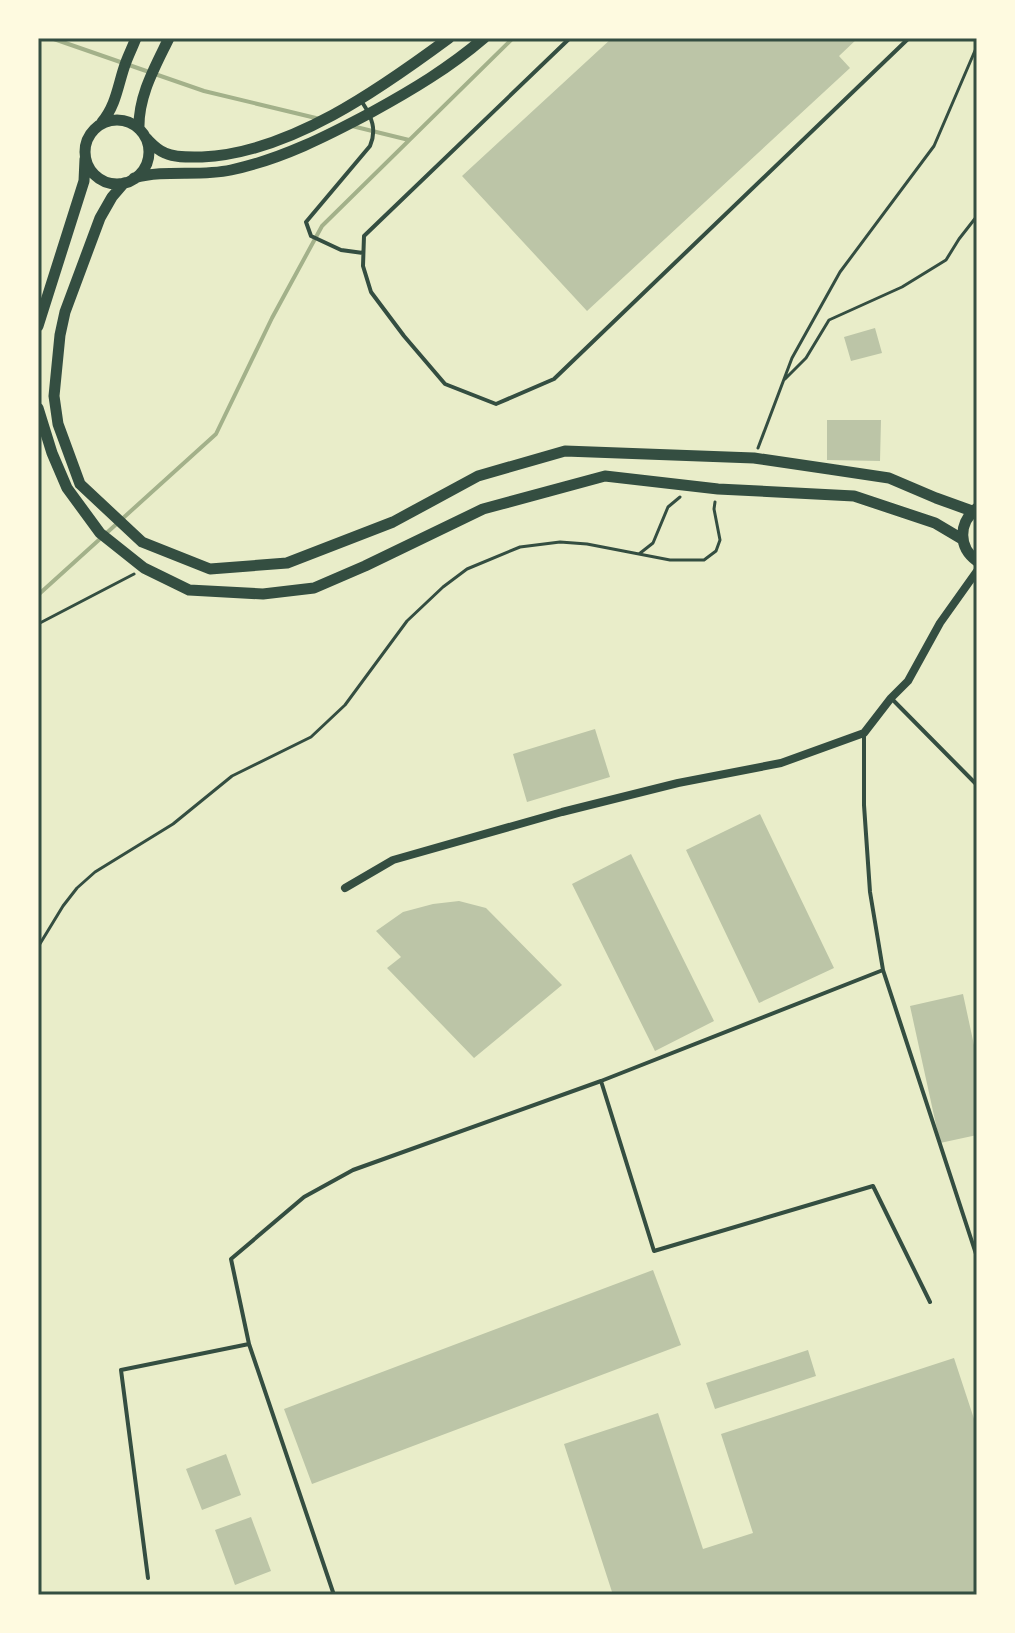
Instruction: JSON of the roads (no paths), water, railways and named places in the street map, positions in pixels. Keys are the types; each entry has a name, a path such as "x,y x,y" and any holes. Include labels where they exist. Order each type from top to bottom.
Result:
{"street":[{"path":"38,326 84,181 86,143 110,112 136,38"},
{"path":"169,38 140,107 143,134 149,149 148,160 142,171 112,197 100,218 65,312 54,396 58,424 80,484 142,542 210,569 287,563 393,522 478,476 565,451 754,458 889,478 936,498 974,509 966,519 962,539 977,561"},
{"path":"101,124 111,120 131,123 156,149 166,154 222,155 269,143 329,116 449,38"},
{"path":"85,155 94,174 113,183 150,173 224,172 247,167 308,145 369,113 428,80 484,38"},
{"path":"38,408 67,488 100,533 144,568 189,590 263,594 314,588 483,509 605,476 718,489 854,496 935,523 962,539"},
{"path":"345,888 393,860 678,783 781,763 864,733 908,681 940,623 977,571"}],"lane":[{"path":"570,38 364,236 363,266 371,292 404,336 445,384 496,404 554,379 909,38"},
{"path":"360,98 369,113 374,137 370,146 306,222 311,236 341,250 363,253"},
{"path":"891,698 977,785"},
{"path":"864,733 864,805 870,892 883,970 977,1257"},
{"path":"334,1595 249,1344 231,1259 304,1197 353,1170 601,1081 883,970"},
{"path":"601,1081 654,1251 873,1186 930,1302"},
{"path":"148,1578 121,1370 249,1344"}],"waterway":[{"path":"51,38 204,91 320,119"},
{"path":"38,595 216,434 272,318 322,226 513,38"},
{"path":"352,126 409,140"}]}
